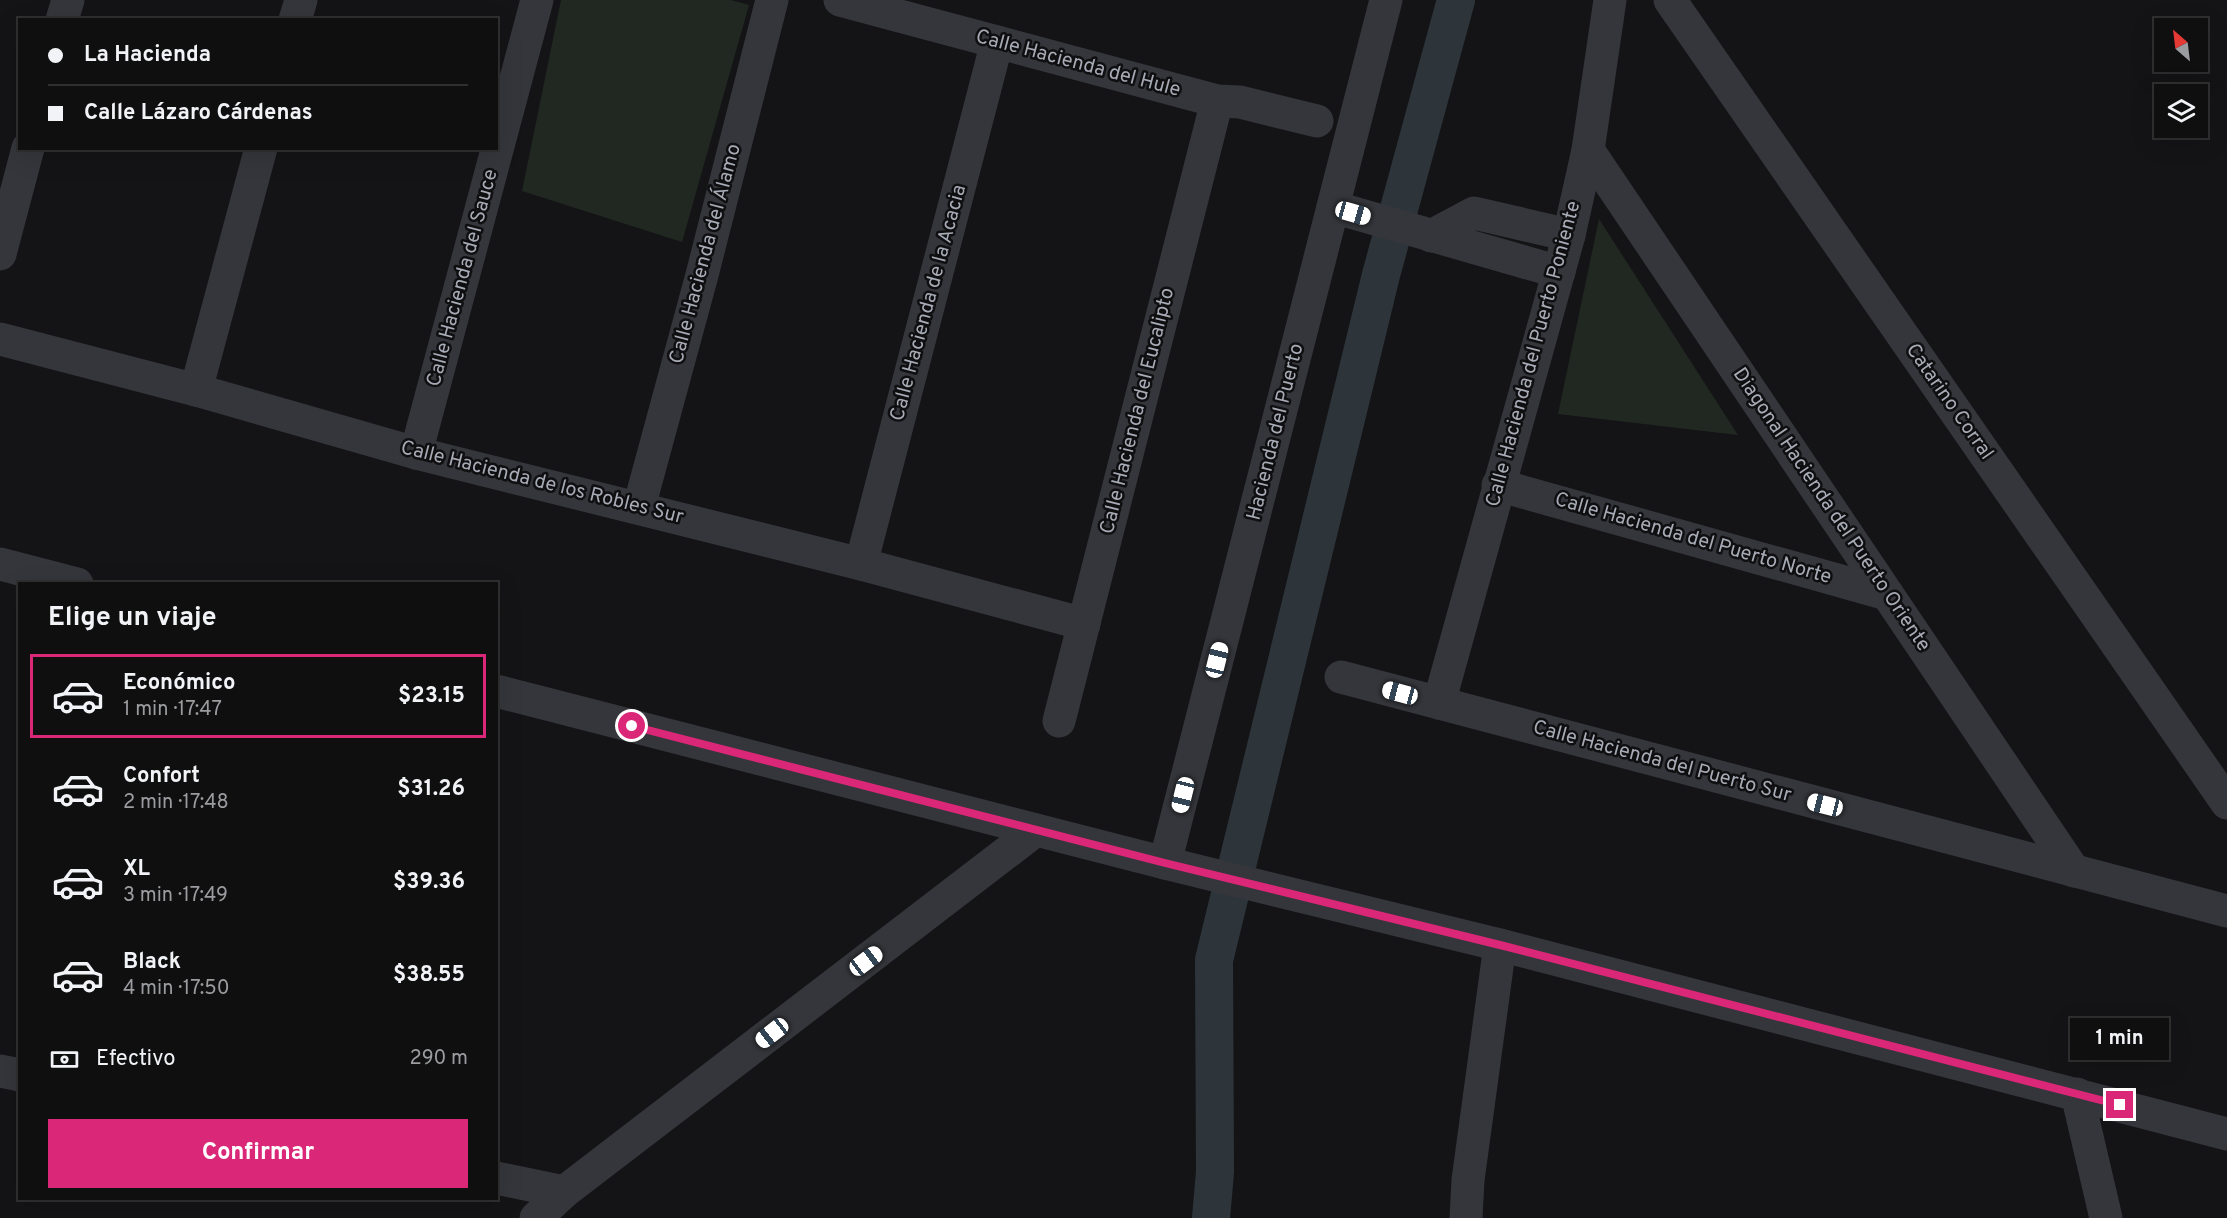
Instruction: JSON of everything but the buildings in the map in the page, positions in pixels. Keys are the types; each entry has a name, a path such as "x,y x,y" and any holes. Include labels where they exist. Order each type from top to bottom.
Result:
{"street":[{"path":"64,18 68,0"},
{"path":"296,18 301,0"},
{"name":"Calle Hacienda del Sauce","path":"498,146 537,0"},
{"name":"Calle Hacienda del Álamo","path":"639,507 702,275 772,0"},
{"name":"Calle Hacienda del Hule","path":"840,0 1217,101 1240,102 1317,121"},
{"name":"Hacienda del Puerto","path":"1167,863 1386,0"},
{"name":"Calle Hacienda del Puerto Poniente","path":"1439,703 1569,236 1588,150 1610,0"},
{"name":"Catarino Corral","path":"1681,3 2227,803"},
{"name":"Calle Hacienda de la Acacia","path":"861,564 997,42"},
{"name":"Calle Hacienda del Eucalipto","path":"1059,722 1217,101"},
{"path":"0,254 27,150"},
{"path":"196,390 260,150"},
{"name":"Calle Hacienda del Sauce","path":"416,453 497,150"},
{"name":"Diagonal Hacienda del Puerto Oriente","path":"1588,150 2074,871"},
{"path":"1333,207 1559,272"},
{"path":"1431,236 1474,213 1569,236"},
{"name":"Calle Hacienda de los Robles Sur","path":"0,339 196,390 416,453 639,507 1084,624"},
{"name":"Calle Hacienda del Puerto Norte","path":"1498,485 1887,594"},
{"path":"0,564 69,582"},
{"name":"Calle Hacienda del Puerto Sur","path":"1341,677 2227,911"},
{"path":"498,692 1036,830 1500,945 2227,1134"},
{"path":"536,1218 564,1192 1036,830"},
{"path":"1466,1218 1468,1180 1500,945"},
{"path":"0,1071 18,1075"},
{"path":"2078,1094 2106,1218"},
{"path":"498,1178 564,1192"}],"shaded area":[{"path":"561,0 731,0 749,5 682,242 522,191"},
{"path":"1599,219 1738,435 1558,414"}],"waterway":[{"path":"1211,1218 1215,1172 1214,960 1381,275 1456,0"}],"route":[{"path":"632,726 1165,863 1500,945 2120,1105"}]}
